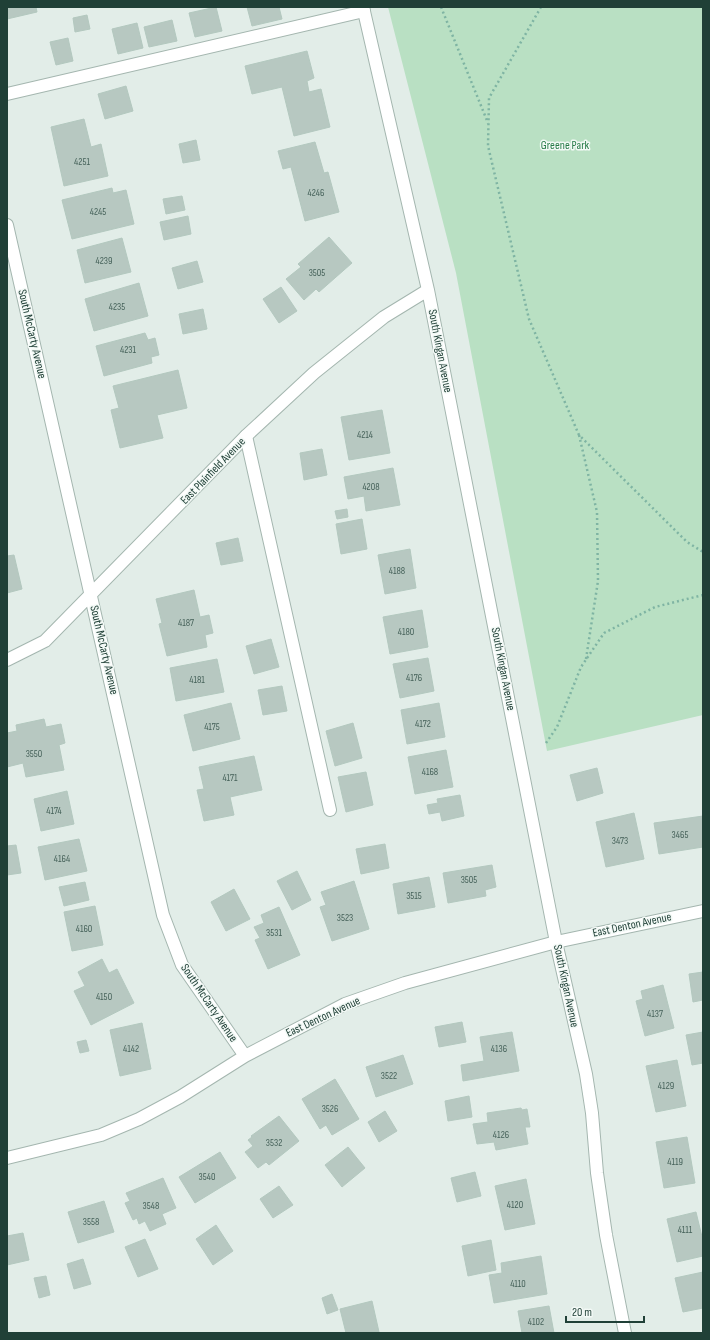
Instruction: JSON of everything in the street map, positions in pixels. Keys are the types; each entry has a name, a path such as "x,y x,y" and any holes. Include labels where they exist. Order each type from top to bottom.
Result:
{"street":[{"path":"7,94 364,9"},
{"name":"South Kingan Avenue","path":"364,9 428,290 556,942 586,1074 592,1113 597,1173 606,1235 625,1333"},
{"name":"South McCarty Avenue","path":"7,225 163,915 182,965 245,1056"},
{"name":"East Plainfield Avenue","path":"7,660 45,641 246,436 326,364 384,317 428,290"},
{"path":"246,436 330,810"},
{"name":"East Denton Avenue","path":"7,1158 101,1135 139,1119 180,1097 245,1056 345,1004 404,983 556,942 703,911"}],"path":[{"path":"441,7 488,126"},
{"path":"541,7 489,98 488,146 529,319 579,435 597,512 598,581 585,661"},
{"path":"579,435 686,542 703,552"},
{"path":"546,743 557,727 581,667 604,633 655,607 703,595"}],"green space":[{"name":"Greene Park","path":"388,7 703,7 703,715 547,751 456,273"}],"building":[{"path":"7,7 36,7 37,12 7,19"},
{"path":"216,7 222,31 195,37 189,13"},
{"path":"247,7 279,7 282,19 252,26"},
{"path":"87,15 90,29 75,32 73,18"},
{"path":"172,20 177,41 149,47 144,27"},
{"path":"137,23 143,48 118,54 112,29"},
{"path":"68,38 73,61 56,65 50,42"},
{"path":"307,51 314,78 307,81 309,92 321,89 330,127 294,136 282,87 252,94 245,66"},
{"path":"126,86 133,111 105,119 98,94"},
{"path":"84,119 91,147 101,144 108,176 64,186 51,127"},
{"path":"196,140 200,160 183,163 179,144"},
{"path":"315,142 324,173 328,172 339,212 305,221 291,167 283,169 278,151"},
{"path":"112,188 113,193 126,190 134,224 72,239 62,200"},
{"path":"182,196 185,210 166,214 163,199"},
{"path":"188,216 191,234 164,240 160,222"},
{"path":"329,237 352,263 319,292 316,289 304,300 286,279 301,267 298,264"},
{"path":"122,238 131,272 85,283 77,250"},
{"path":"197,261 203,282 178,289 172,268"},
{"path":"139,283 148,316 94,331 85,299"},
{"path":"281,287 297,311 279,323 263,299"},
{"path":"203,309 207,329 183,334 179,314"},
{"path":"145,333 148,340 155,338 159,355 151,357 152,363 104,376 96,346"},
{"path":"178,370 187,408 157,415 163,438 120,448 111,410 119,408 113,386"},
{"path":"382,410 390,453 349,460 341,417"},
{"path":"322,449 327,475 304,480 300,453"},
{"path":"393,468 400,505 366,511 364,496 348,499 344,477"},
{"path":"347,509 348,517 337,519 335,511"},
{"path":"362,519 367,549 341,554 336,524"},
{"path":"238,538 243,561 221,565 216,543"},
{"path":"410,549 416,588 385,594 378,555"},
{"path":"14,555 22,589 7,593 7,556"},
{"path":"194,590 200,617 209,615 213,633 205,635 207,647 167,656 159,624 162,623 156,599"},
{"path":"422,610 428,647 390,654 383,617"},
{"path":"271,639 279,667 254,674 246,646"},
{"path":"428,658 434,691 400,698 393,664"},
{"path":"217,659 224,692 176,701 170,668"},
{"path":"282,686 287,711 263,715 258,690"},
{"path":"231,703 240,739 193,751 184,715"},
{"path":"439,703 445,737 407,744 401,710"},
{"path":"44,719 46,727 61,724 65,743 59,745 64,770 26,777 23,763 7,767 7,733 17,731 16,725"},
{"path":"353,723 362,758 335,766 326,731"},
{"path":"446,750 453,787 415,794 408,757"},
{"path":"254,756 262,790 230,797 234,815 204,821 197,790 204,789 199,767"},
{"path":"597,768 603,793 577,801 570,775"},
{"path":"366,772 373,805 346,812 338,777"},
{"path":"67,791 74,824 41,831 34,799"},
{"path":"460,795 464,816 442,821 440,812 429,814 427,805 438,803 437,799"},
{"path":"634,813 644,859 606,867 596,822"},
{"path":"703,816 703,847 659,854 654,823"},
{"path":"79,839 87,871 45,880 38,847"},
{"path":"385,844 389,868 361,874 356,849"},
{"path":"16,845 21,873 7,875 7,846"},
{"path":"492,865 496,887 485,890 486,896 448,903 443,873"},
{"path":"297,871 311,900 292,910 277,881"},
{"path":"429,877 435,907 398,914 393,884"},
{"path":"354,881 369,929 332,941 320,907 326,905 321,892"},
{"path":"85,882 89,900 64,906 59,887"},
{"path":"234,889 250,919 226,931 211,902"},
{"path":"95,906 103,945 72,951 64,912"},
{"path":"279,907 300,955 268,969 255,940 260,938 254,927 264,923 261,915"},
{"path":"102,959 109,973 117,969 134,1003 91,1025 74,991 85,986 78,972"},
{"path":"703,972 703,1000 693,1002 689,974"},
{"path":"663,985 674,1028 645,1036 636,1001 643,999 641,991"},
{"path":"462,1022 466,1042 439,1047 435,1027"},
{"path":"142,1023 151,1069 120,1076 110,1030"},
{"path":"512,1032 519,1071 463,1081 461,1065 484,1061 480,1037"},
{"path":"703,1032 703,1063 692,1065 686,1035"},
{"path":"86,1040 89,1051 80,1053 77,1042"},
{"path":"403,1055 413,1084 376,1097 366,1067"},
{"path":"677,1060 686,1106 656,1112 646,1066"},
{"path":"335,1079 359,1119 332,1135 326,1125 320,1129 302,1099"},
{"path":"469,1096 472,1117 448,1121 445,1101"},
{"path":"521,1108 522,1110 527,1109 530,1127 525,1127 528,1144 496,1150 494,1142 477,1144 473,1124 488,1122 487,1113"},
{"path":"385,1111 397,1131 379,1142 368,1122"},
{"path":"279,1116 299,1141 269,1165 266,1162 258,1168 245,1152 253,1146 248,1140 252,1137 251,1136"},
{"path":"687,1137 695,1183 664,1188 656,1142"},
{"path":"348,1147 365,1168 342,1187 325,1165"},
{"path":"220,1152 236,1178 195,1203 179,1177"},
{"path":"475,1172 481,1196 457,1202 451,1178"},
{"path":"163,1178 176,1208 162,1214 166,1224 150,1231 145,1221 139,1224 137,1218 133,1220 125,1203 130,1201 126,1193"},
{"path":"526,1179 535,1224 505,1230 495,1186"},
{"path":"279,1186 293,1205 273,1218 260,1199"},
{"path":"104,1201 114,1232 78,1243 68,1212"},
{"path":"696,1212 703,1241 703,1256 677,1262 667,1219"},
{"path":"216,1225 233,1251 213,1265 196,1239"},
{"path":"23,1233 29,1260 7,1265 7,1236"},
{"path":"145,1239 158,1269 138,1277 125,1247"},
{"path":"491,1240 496,1270 468,1276 462,1246"},
{"path":"541,1256 547,1294 494,1303 489,1275 502,1273 501,1263"},
{"path":"83,1259 91,1284 74,1289 67,1264"},
{"path":"703,1272 703,1308 683,1312 675,1278"},
{"path":"46,1276 50,1295 39,1298 34,1278"},
{"path":"332,1294 338,1310 327,1314 322,1298"},
{"path":"372,1301 379,1332 346,1333 340,1309"},
{"path":"549,1306 554,1333 522,1333 518,1311"}]}
